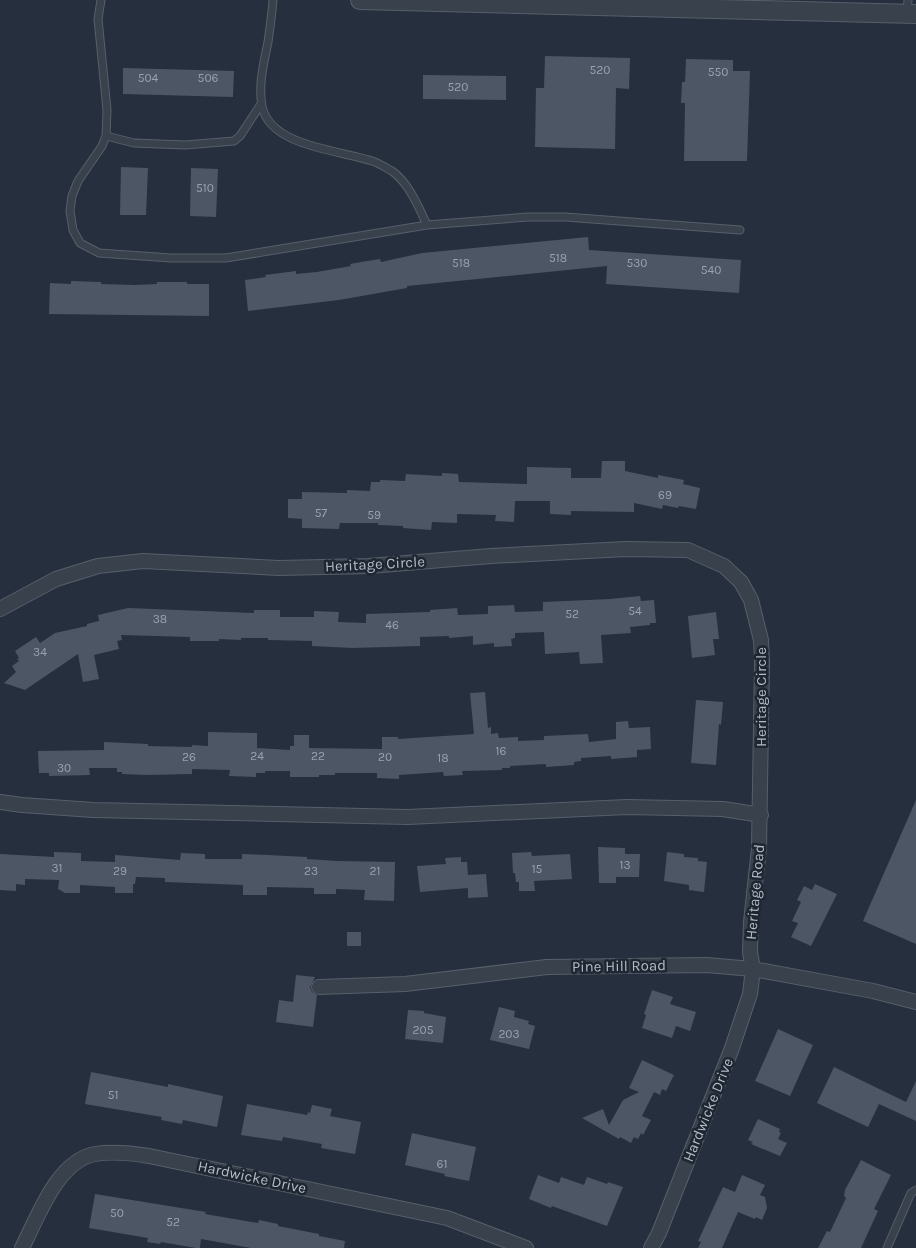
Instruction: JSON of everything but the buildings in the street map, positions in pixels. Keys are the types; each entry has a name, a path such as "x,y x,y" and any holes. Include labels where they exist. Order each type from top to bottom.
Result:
{"street":[{"path":"360,0 910,9"},
{"name":"Heritage Circle","path":"0,609 56,579 98,566 143,561 278,568 369,566 491,556 616,550 688,550 724,566 741,582 751,600 760,640 762,662 761,815"},
{"path":"0,802 93,810 408,817 627,807 723,809 761,815"},
{"name":"Heritage Road","path":"752,970 750,952 751,922 760,848 761,815"},
{"name":"Pine Hill Road","path":"319,987 405,984 546,967 706,965 752,970 873,991 916,1002"},
{"name":"Hardwicke Drive","path":"651,1248 659,1233 732,1048 750,994 752,970"},
{"name":"Hardwicke Drive","path":"22,1248 56,1182 74,1162 94,1154 121,1152 149,1156 447,1218 526,1248"}],"lane":[{"path":"101,0 98,19 108,110 106,136 102,146 78,181 72,196 70,211 73,230 80,243 99,253 171,258 226,258 427,225 528,217 565,217 740,230"},
{"path":"273,0 271,25 261,80 261,104 264,117 273,127 298,141 316,148 373,161 392,172 400,178 418,205 427,225"},
{"path":"106,136 134,143 185,145 234,140 240,136 261,104"},
{"path":"887,1248 911,1193 916,1190"}]}
